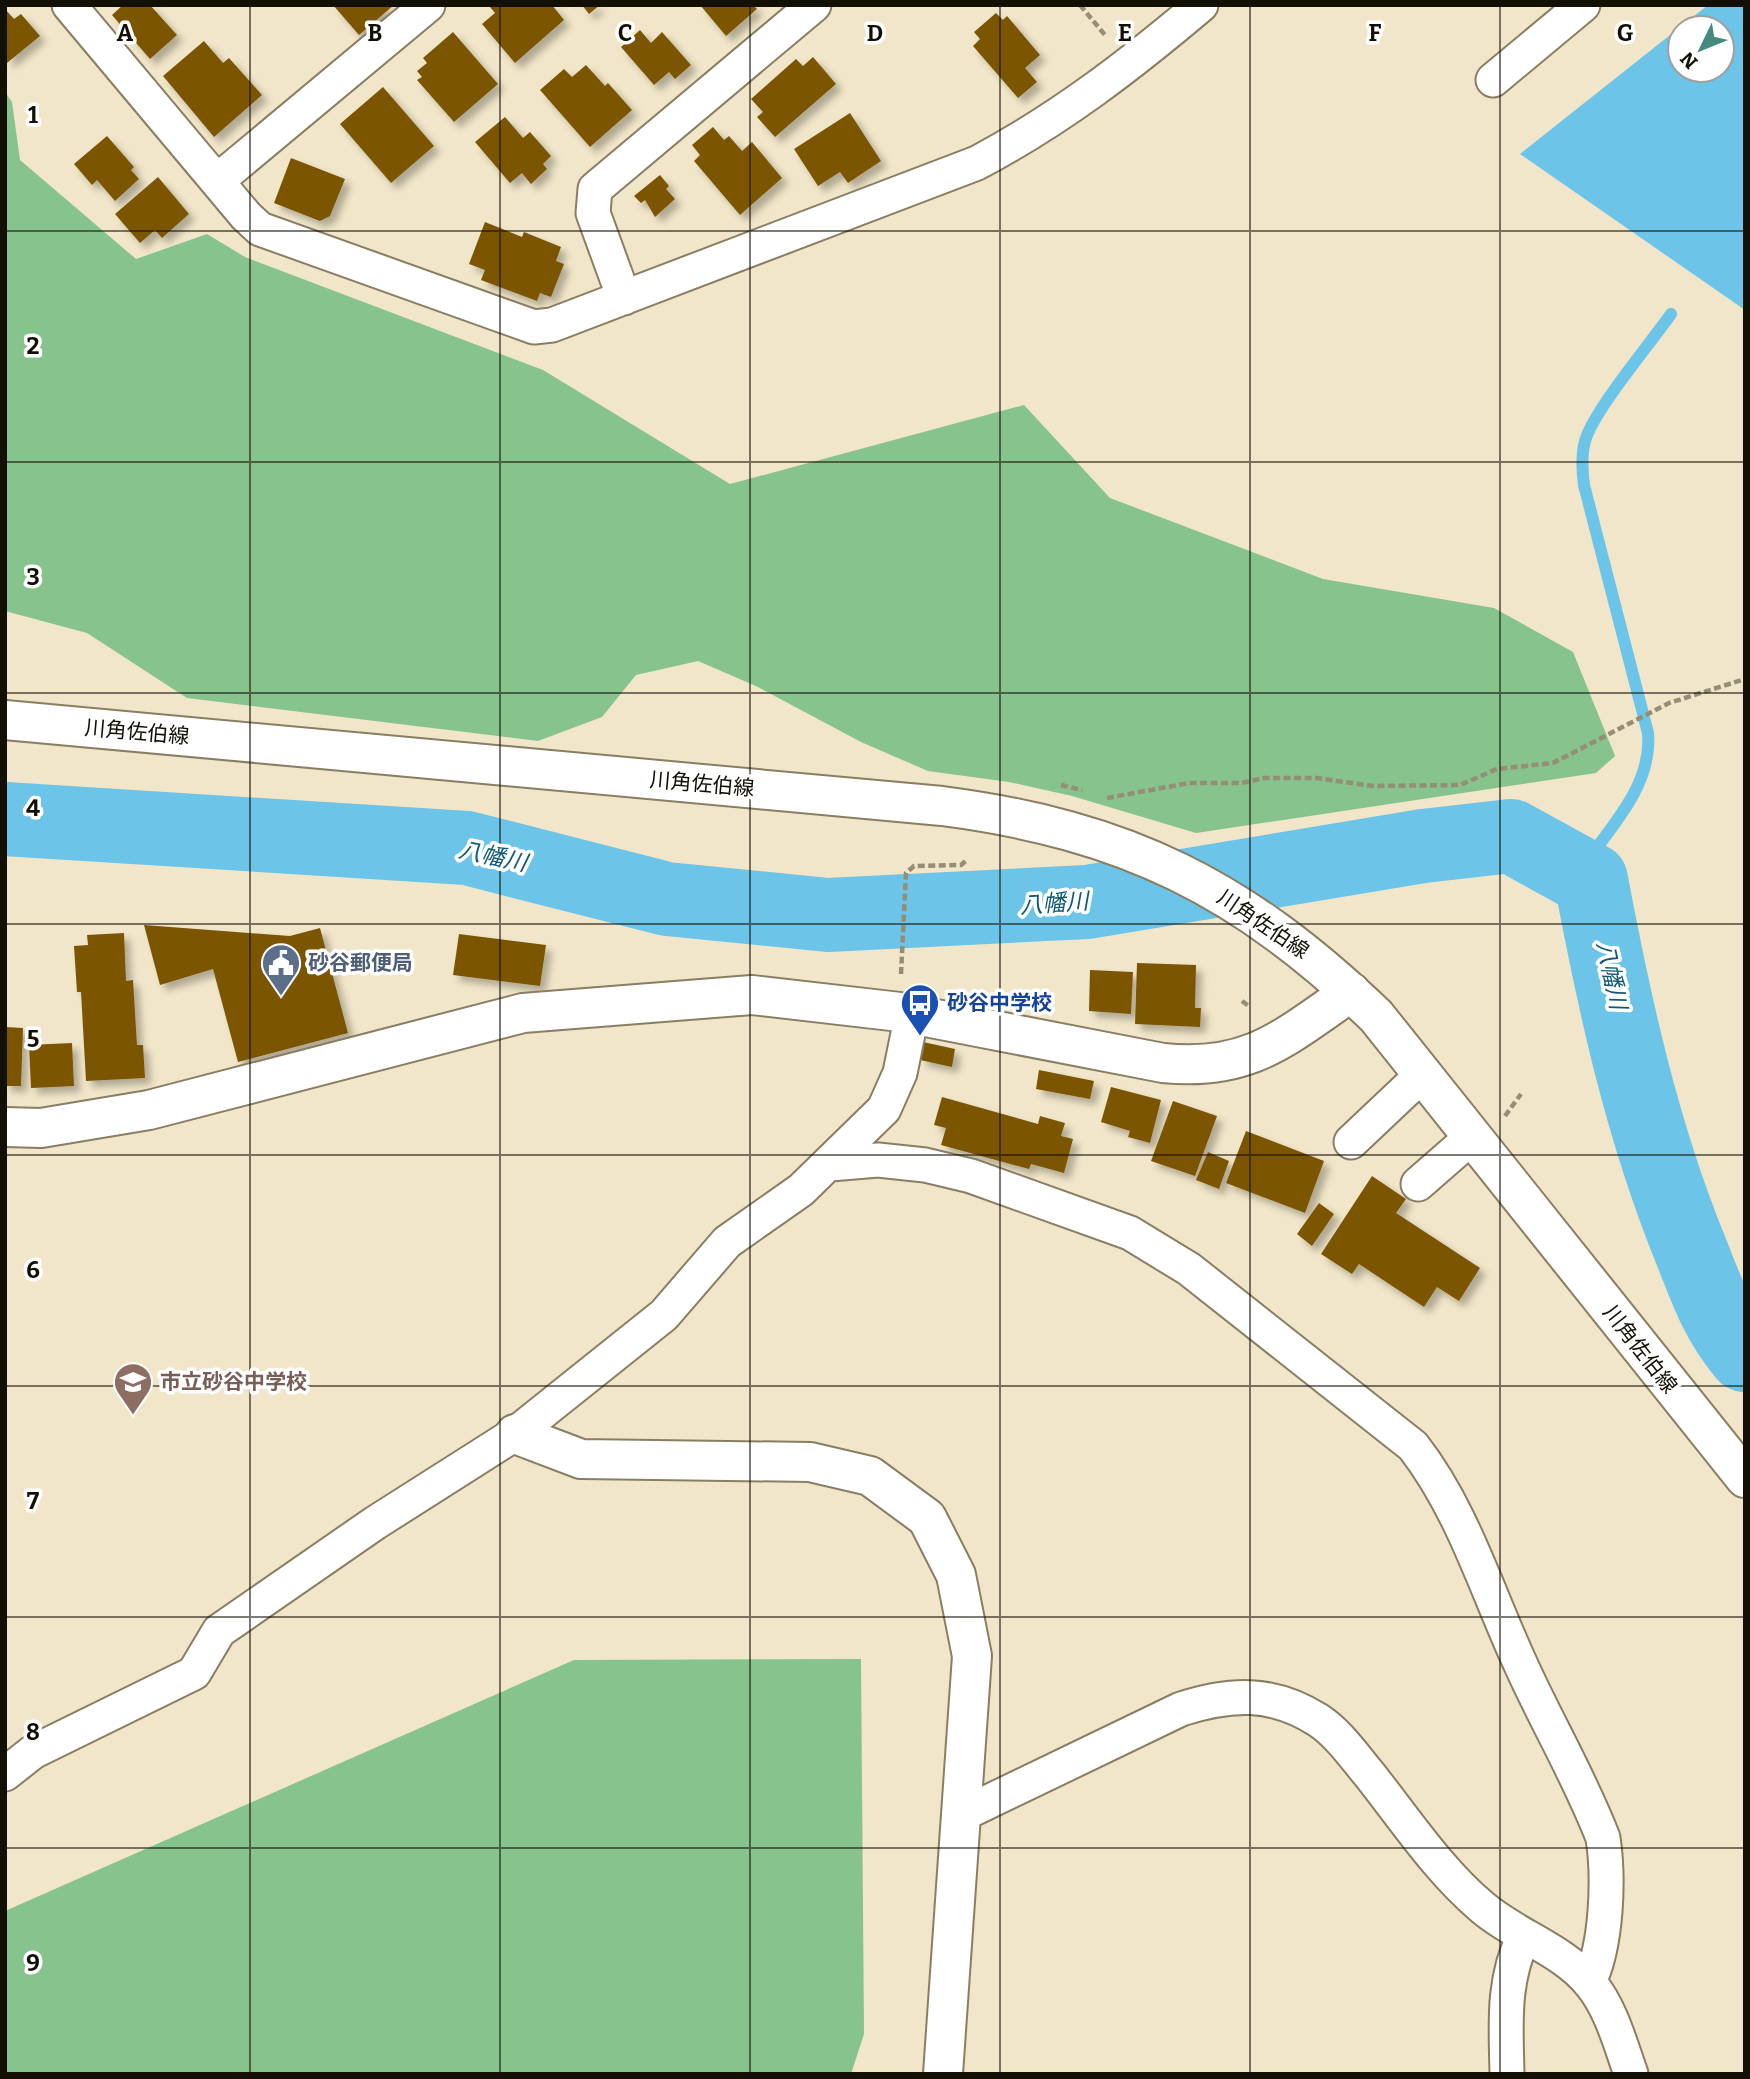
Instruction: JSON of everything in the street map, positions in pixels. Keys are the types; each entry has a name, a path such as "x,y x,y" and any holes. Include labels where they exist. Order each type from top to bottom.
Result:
{"main road":[{"name":"川角佐伯線","path":"5,720 942,806 1003,814 1081,833 1178,871 1233,900 1282,933 1376,1016 1745,1478"},
{"path":"5,1127 41,1128 149,1110 523,1013 752,995 912,1014 1195,1067 1227,1063 1258,1053 1351,992"},
{"path":"514,1434 581,1459 810,1462 870,1476 928,1518 956,1575 972,1656 943,2074"}],"street":[{"path":"69,5 252,223 268,233 526,325 552,325 977,163 1030,135 1082,102 1201,5"},
{"path":"217,181 428,5"},
{"path":"624,298 593,213 595,188 814,5"},
{"path":"1493,80 1583,5"},
{"path":"5,1774 33,1752 194,1673 219,1631 375,1523 514,1434 664,1315 727,1242 801,1190 870,1125 889,1101 900,1073 912,1014"},
{"path":"1351,1142 1424,1073"},
{"path":"1418,1184 1473,1136"},
{"path":"830,1164 878,1160 926,1165 971,1176 1130,1233 1188,1269 1413,1446 1434,1473 1450,1503 1520,1663 1603,1838 1606,1889 1596,1962 1589,1982"},
{"path":"961,1815 1181,1709 1216,1698 1252,1696 1287,1704 1320,1721 1346,1746 1468,1895 1524,1936 1566,1962 1589,1982 1609,2014 1631,2074"},
{"path":"1507,2074 1507,1985 1514,1955 1524,1936"}],"path":[{"path":"1080,5 1105,36"},
{"path":"1098,796 1110,798 1189,783 1241,783 1264,778 1317,778 1364,785 1455,786 1497,769 1553,763 1659,708 1745,679"},
{"path":"1055,786 1069,785 1084,791"},
{"path":"901,975 906,873 914,866 961,865 967,860"},
{"path":"1242,1001 1250,1007"}],"green space":[{"path":"5,92 12,102 20,160 136,259 207,234 245,257 543,370 730,484 1024,405 1110,498 1323,579 1494,608 1573,652 1615,756 1596,773 1196,833 1072,796 1009,782 928,771 861,742 758,687 698,661 636,675 602,717 538,741 187,698 87,633 5,611"},
{"path":"861,1659 864,2034 851,2074 5,2074 5,1911 574,1660"}],"water":[{"path":"1708,5 1745,5 1745,310 1520,154 1666,38 1666,84 1736,84 1736,14 1697,14"}],"building":[{"path":"123,5 150,5 177,35 150,59 112,15"},
{"path":"333,5 394,5 359,35"},
{"path":"552,5 564,20 515,63 482,24 495,13 490,7"},
{"path":"582,5 600,5 589,14"},
{"path":"700,5 753,5 757,9 726,36"},
{"path":"5,9 14,19 21,14 40,36 7,63"},
{"path":"996,13 1003,20 1007,16 1040,55 1025,68 1037,82 1018,98 973,46 980,39 974,32"},
{"path":"640,30 651,43 662,32 691,65 675,79 669,72 654,85 621,47"},
{"path":"453,32 498,84 454,122 417,80 422,77 417,71 427,63 423,58"},
{"path":"204,41 223,63 229,58 262,95 214,137 163,76"},
{"path":"813,57 836,84 775,137 757,117 763,112 751,99 796,59 803,66"},
{"path":"586,65 605,86 608,83 632,110 590,147 540,90 564,69 572,77"},
{"path":"383,87 434,146 391,183 340,124"},
{"path":"850,113 881,161 848,183 840,172 818,186 794,149"},
{"path":"505,117 523,138 530,132 551,156 543,164 547,169 531,184 522,173 510,183 475,142"},
{"path":"713,127 724,140 729,136 742,151 752,142 782,178 740,215 694,161 700,155 692,145"},
{"path":"107,136 134,167 131,170 139,179 115,201 97,180 92,185 74,164"},
{"path":"291,158 345,179 330,216 320,221 274,203"},
{"path":"660,175 669,186 666,189 675,199 655,217 645,200 641,203 634,196"},
{"path":"158,177 189,214 162,238 155,230 140,243 115,214"},
{"path":"485,222 522,237 524,232 561,247 556,261 564,264 551,297 540,293 537,301 481,280 485,270 469,264"},
{"path":"144,925 290,936 320,928 348,1033 238,1062 213,969 160,985"},
{"path":"124,933 126,981 133,980 137,1045 143,1045 145,1078 86,1081 81,992 77,992 74,946 88,945 87,935"},
{"path":"459,934 546,945 540,986 453,975"},
{"path":"1137,963 1196,965 1195,1008 1201,1008 1200,1027 1135,1024"},
{"path":"1090,970 1133,972 1131,1014 1089,1011"},
{"path":"5,1027 23,1028 21,1086 5,1086"},
{"path":"923,1042 955,1049 952,1067 920,1060"},
{"path":"72,1043 74,1086 31,1088 29,1045"},
{"path":"1039,1070 1094,1081 1090,1099 1036,1089"},
{"path":"1111,1087 1161,1100 1150,1143 1128,1137 1130,1131 1101,1122"},
{"path":"942,1097 1038,1124 1040,1116 1065,1123 1061,1136 1073,1139 1064,1173 1031,1164 1029,1169 941,1145 946,1128 934,1125"},
{"path":"1173,1101 1217,1116 1195,1176 1151,1161"},
{"path":"1246,1131 1324,1161 1305,1213 1226,1183"},
{"path":"1208,1152 1229,1161 1219,1189 1196,1180"},
{"path":"1372,1176 1406,1199 1396,1213 1480,1268 1459,1301 1437,1287 1424,1307 1359,1264 1352,1274 1321,1254"},
{"path":"1319,1203 1334,1214 1312,1246 1297,1234"}],"waterway":[{"path":"1578,873 1636,790 1648,753 1648,733 1584,485 1584,447 1599,412 1671,314"},
{"name":"八幡川","path":"5,819 467,848 667,899 828,915 1087,902 1423,846 1511,836 1591,880 1620,1022 1658,1160 1708,1293 1727,1330 1745,1355"}],"place":[{"name":"砂谷郵便局","path":"281,997"},
{"name":"砂谷中学校","path":"920,1037"},
{"name":"市立砂谷中学校","path":"133,1416"}]}
